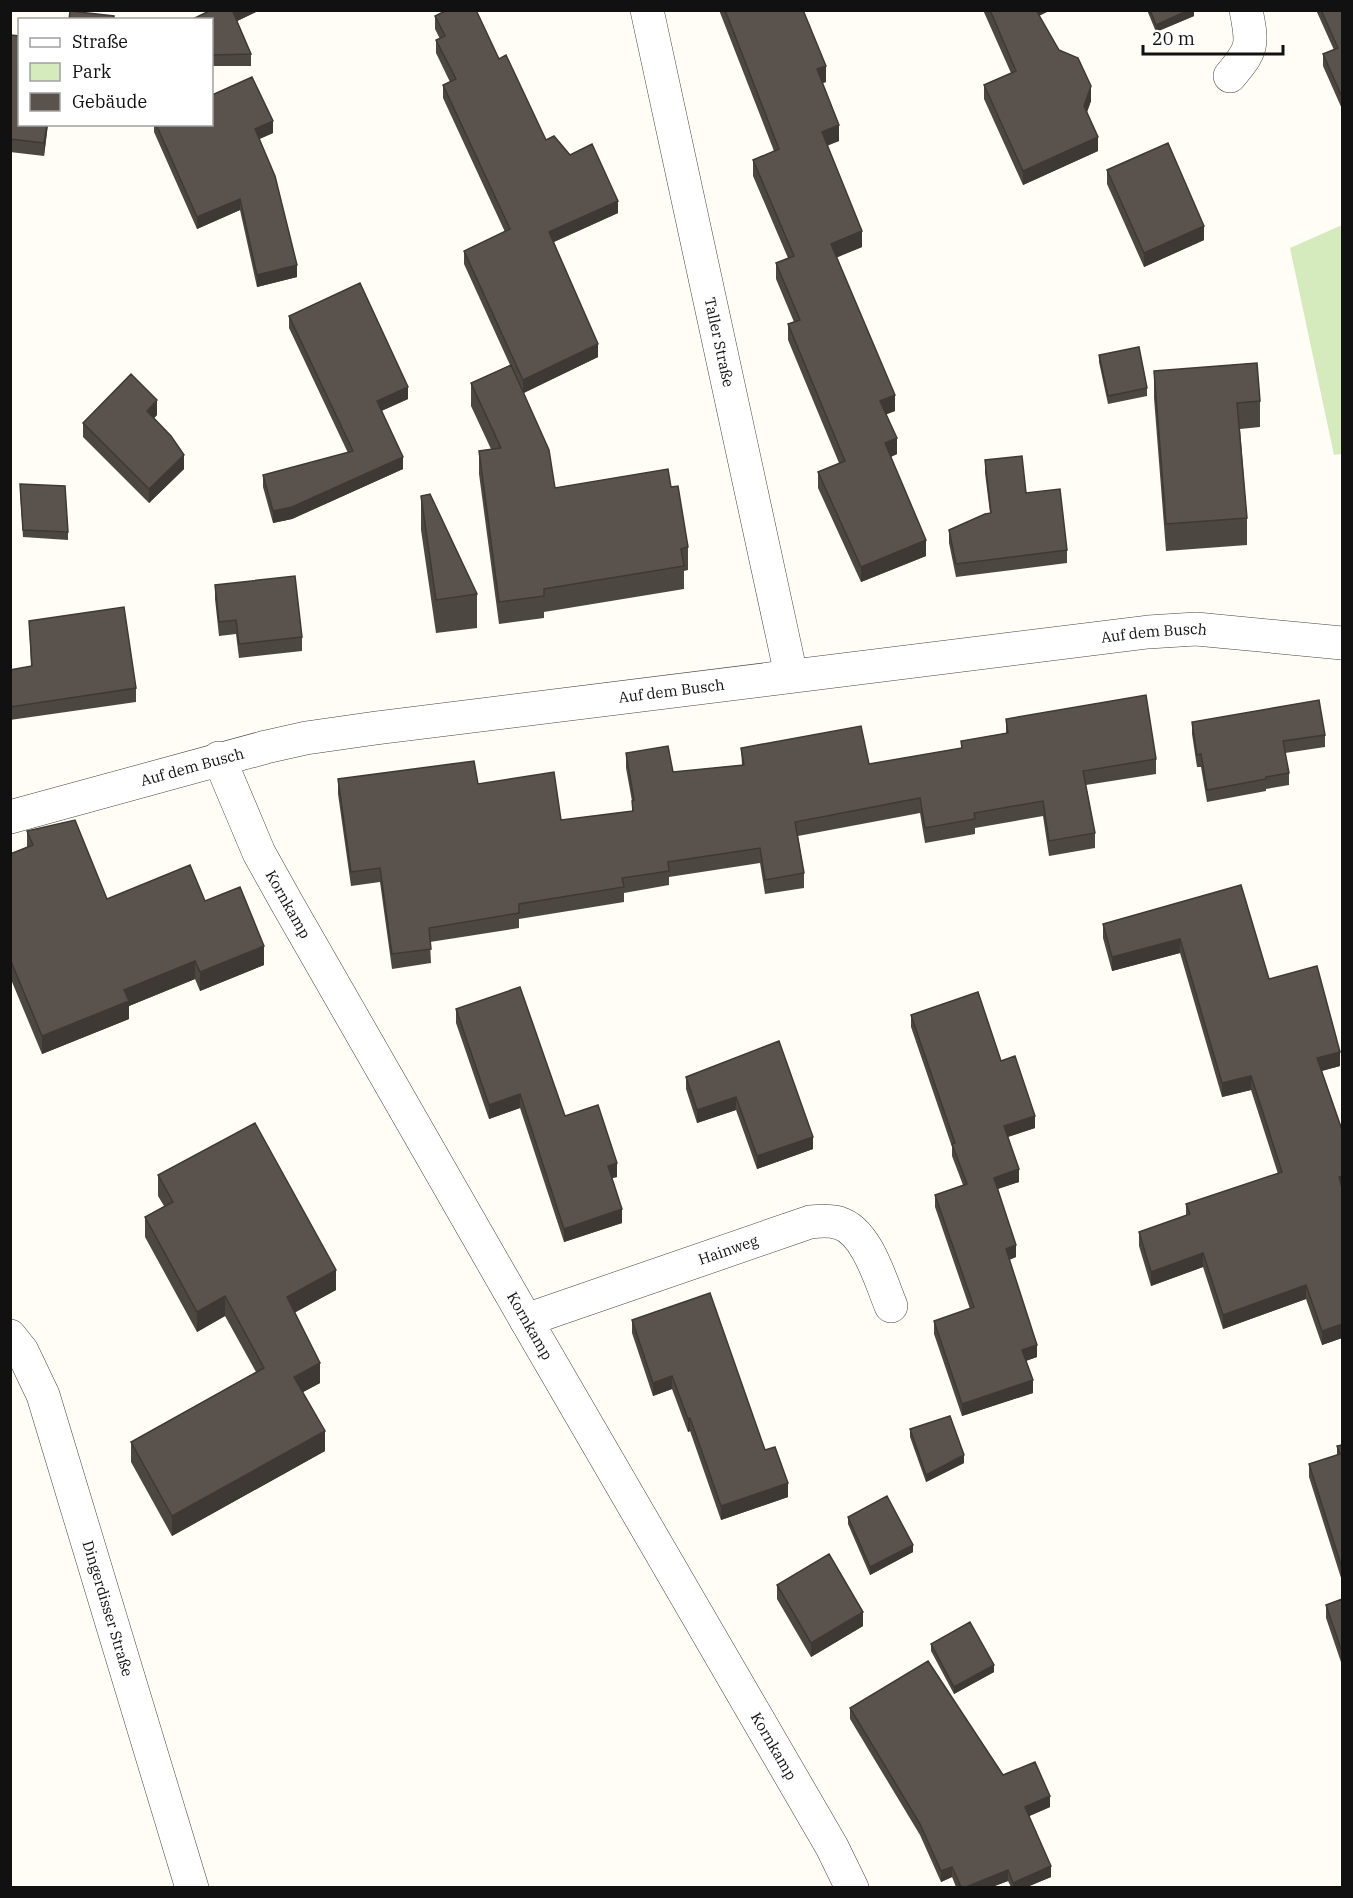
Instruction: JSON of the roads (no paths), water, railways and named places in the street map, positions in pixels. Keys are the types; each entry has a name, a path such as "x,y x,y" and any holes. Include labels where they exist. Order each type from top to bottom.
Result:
{"street":[{"name":"Taller Straße","path":"647,10 791,675"},
{"path":"1230,76 1245,58 1252,38 1246,10"},
{"name":"Auf dem Busch","path":"10,817 219,758 330,735 791,675 1148,632 1197,629 1342,643"},
{"name":"Kornkamp","path":"219,758 259,853 526,1320 832,1847 852,1887"},
{"name":"Hainweg","path":"526,1320 810,1222 824,1221 840,1223 853,1232 865,1246 891,1306"},
{"name":"Dingerdisser Straße","path":"10,1336 22,1351 43,1395 192,1887"}]}
